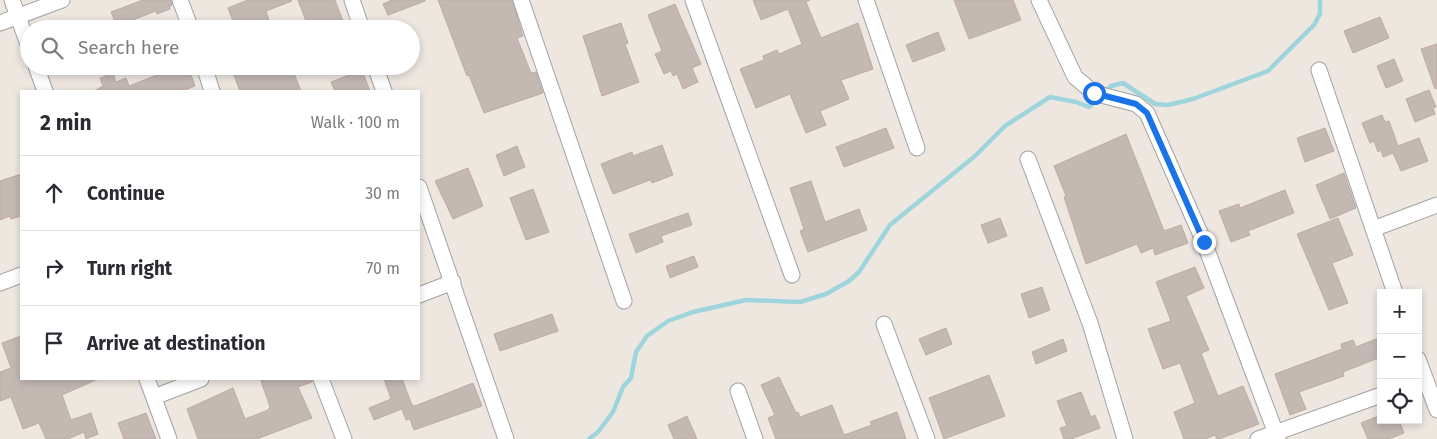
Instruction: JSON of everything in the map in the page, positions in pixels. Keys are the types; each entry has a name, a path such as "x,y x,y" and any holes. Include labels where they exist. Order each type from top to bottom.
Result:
{"street":[{"path":"12,0 20,22"},
{"path":"0,23 62,0"},
{"path":"180,0 187,20"},
{"path":"352,0 359,20"},
{"path":"521,0 624,301"},
{"path":"693,0 792,275"},
{"path":"866,0 917,148"},
{"path":"1039,0 1075,77 1094,93 1136,104 1147,113 1204,242 1277,436"},
{"path":"1318,70 1394,289"},
{"path":"39,75 45,90"},
{"path":"207,75 212,90"},
{"path":"378,75 384,90"},
{"path":"1028,159 1090,323 1125,439"},
{"path":"420,190 506,439"},
{"path":"1373,229 1437,205"},
{"path":"0,283 20,275"},
{"path":"420,295 453,282"},
{"path":"884,324 926,439"},
{"path":"1427,378 1437,410"},
{"path":"147,380 169,439"},
{"path":"154,397 198,380"},
{"path":"321,380 344,439"},
{"path":"738,391 755,439"},
{"path":"1258,439 1277,436 1377,397"}],"building":[{"path":"143,0 171,0 172,5 169,7 170,9 157,14 156,11 133,20 114,20 111,12"},
{"path":"248,0 292,1 266,11 269,20 233,20 228,8"},
{"path":"298,0 335,0 343,20 306,20"},
{"path":"392,0 425,1 388,15 383,4"},
{"path":"438,0 512,0 523,36 517,38 531,73 536,72 543,93 484,113 469,75 467,76"},
{"path":"753,0 810,0 806,2 821,38 858,23 873,69 841,80 849,99 820,111 826,125 806,133 790,94 756,108 740,69 764,60 763,56 777,50 779,54 802,44 788,9 761,20"},
{"path":"954,0 1013,0 1021,20 969,39"},
{"path":"675,4 701,64 692,68 698,82 683,89 677,74 673,76 671,71 664,74 655,54 662,51 648,15"},
{"path":"1380,17 1389,38 1353,53 1344,31"},
{"path":"621,23 628,43 625,44 639,82 602,96 583,36"},
{"path":"938,32 945,50 913,62 906,45"},
{"path":"1437,44 1437,88 1435,89 1421,49"},
{"path":"1394,59 1403,81 1386,88 1377,66"},
{"path":"108,75 114,75 116,82 126,78 129,86 157,75 191,75 195,86 185,90 96,90 103,86 100,78"},
{"path":"234,75 295,75 301,90 240,90"},
{"path":"349,75 364,75 370,90 335,90 331,82"},
{"path":"1429,90 1436,107 1433,108 1435,114 1415,122 1406,99"},
{"path":"1382,115 1385,122 1389,121 1398,146 1419,138 1428,161 1401,171 1393,153 1383,157 1381,150 1378,152 1374,141 1370,143 1362,123"},
{"path":"886,128 894,148 844,167 836,147"},
{"path":"1325,128 1334,151 1305,162 1297,138"},
{"path":"1126,134 1164,231 1181,225 1188,243 1155,255 1153,248 1141,253 1137,244 1086,264 1064,197 1066,196 1054,166"},
{"path":"662,145 673,175 652,183 650,180 613,194 601,164 632,152 633,156"},
{"path":"517,146 525,167 504,176 496,155"},
{"path":"468,168 483,206 453,219 435,181"},
{"path":"1344,173 1356,208 1330,219 1316,185"},
{"path":"20,174 20,216 11,219 10,216 0,220 0,181"},
{"path":"811,181 825,222 859,209 867,230 808,252 800,231 804,229 790,188"},
{"path":"533,189 549,232 526,240 510,198"},
{"path":"1285,190 1294,213 1248,231 1250,235 1231,242 1219,211 1239,204 1240,208"},
{"path":"688,213 692,225 661,236 663,242 636,253 629,234"},
{"path":"1000,218 1007,236 988,243 981,225"},
{"path":"1338,218 1353,255 1332,263 1348,303 1329,310 1297,234"},
{"path":"694,256 698,267 670,278 666,266"},
{"path":"1195,267 1204,288 1186,296 1209,350 1201,353 1218,396 1243,386 1259,424 1219,439 1215,435 1206,439 1184,439 1174,412 1195,403 1180,363 1163,369 1148,329 1171,321 1156,282"},
{"path":"1042,287 1050,310 1029,318 1021,294"},
{"path":"552,314 558,331 500,351 494,334"},
{"path":"946,328 952,344 926,355 919,339"},
{"path":"20,336 20,380 96,380 62,395 71,420 91,413 98,434 86,439 84,432 68,439 46,439 39,423 23,429 11,397 0,401 0,372 11,368 2,343"},
{"path":"1063,339 1067,351 1036,364 1032,352"},
{"path":"1377,339 1377,359 1343,372 1344,376 1299,392 1306,409 1290,415 1275,374 1342,349 1341,344 1353,340 1356,347"},
{"path":"989,375 1005,416 944,439 929,398"},
{"path":"779,377 796,413 798,412 800,417 832,405 844,435 872,425 870,422 897,412 906,439 776,439 768,418 775,415 761,385"},
{"path":"312,380 312,382 298,387 312,418 257,439 198,439 187,409 233,388 245,419 268,410 270,407 261,381"},
{"path":"384,380 402,380 412,405 415,406 473,383 482,406 414,430 410,419 406,420 402,409 374,420 369,408 391,399"},
{"path":"1081,392 1091,417 1095,415 1100,428 1071,439 1064,439 1060,428 1067,426 1057,401"},
{"path":"146,413 156,439 124,439 118,423"},
{"path":"687,416 697,439 674,439 668,425"},
{"path":"1377,417 1377,424 1401,424 1404,433 1389,439 1368,439 1361,423"}],"waterway":[{"path":"1104,93 1111,86 1123,83 1155,104 1168,105 1193,99 1268,71 1314,25 1320,14 1320,0"},
{"path":"589,439 598,432 613,412 623,387 631,378 636,352 647,336 668,321 693,312 746,300 800,302 826,294 849,281 859,272 890,225 975,156 1005,126 1050,97 1076,102 1089,107 1098,98"}],"route":[{"path":"1094,93 1136,104 1147,113 1204,242"}]}
